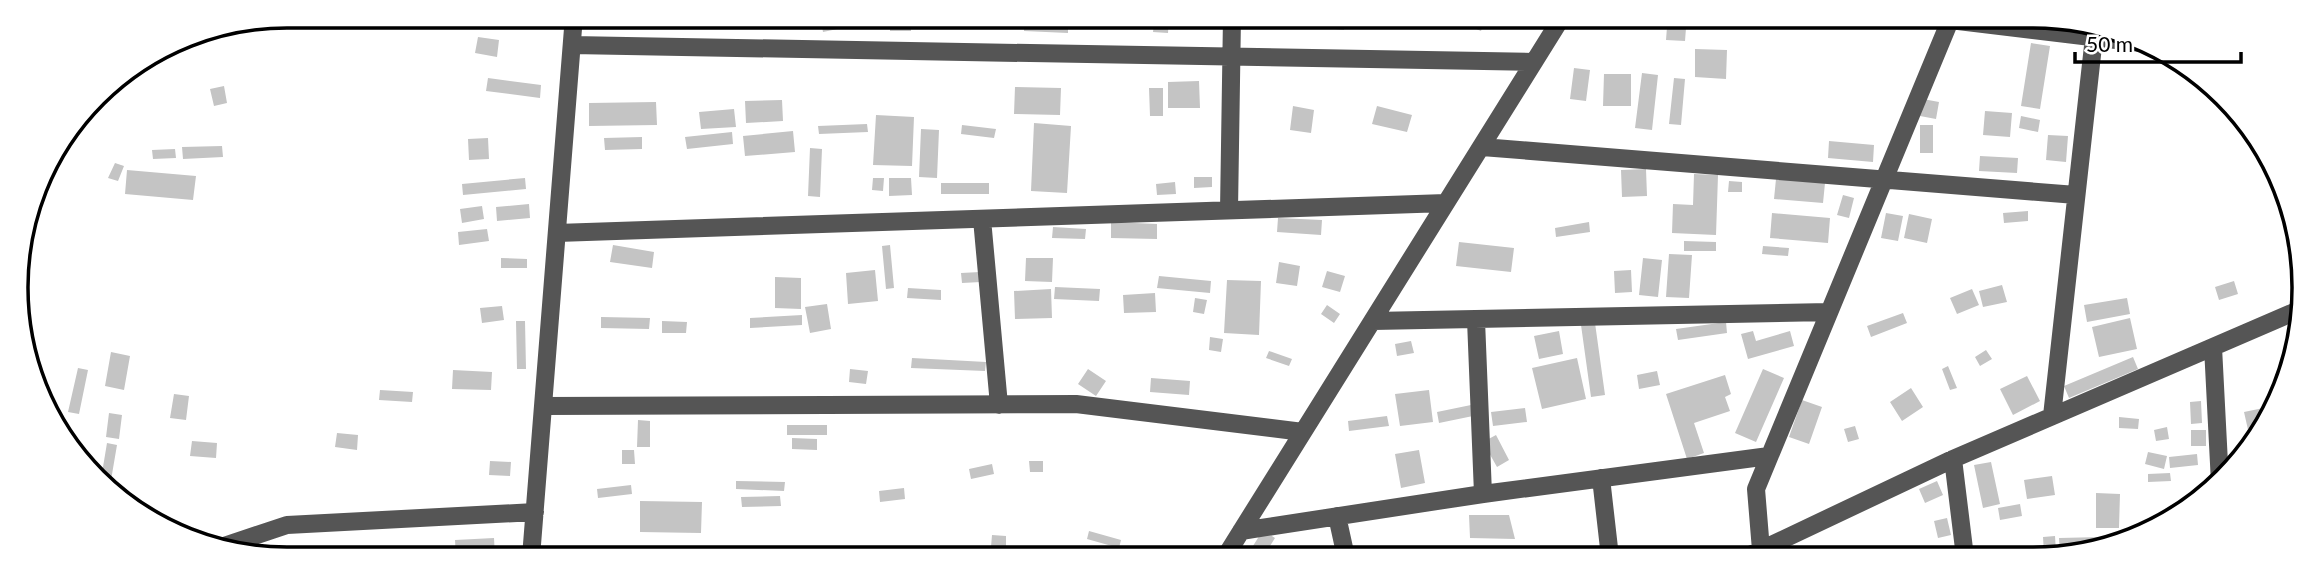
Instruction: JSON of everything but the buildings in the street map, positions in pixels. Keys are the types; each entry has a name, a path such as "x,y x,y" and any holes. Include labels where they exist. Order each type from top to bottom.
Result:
{"street":[{"path":"532,547 573,28"},
{"path":"1229,211 1232,28"},
{"path":"1231,547 1556,28"},
{"path":"1754,547 1756,489 1946,28"},
{"path":"2022,28 2104,38"},
{"path":"2052,416 2094,37"},
{"path":"572,45 1535,62"},
{"path":"1482,147 2076,195"},
{"path":"557,233 1446,203"},
{"path":"982,219 999,405"},
{"path":"1373,321 1829,312"},
{"path":"1769,547 1953,459 2290,314"},
{"path":"1476,320 1483,494"},
{"path":"2213,347 2219,468"},
{"path":"543,406 1076,404 1303,432"},
{"path":"1241,531 1483,494 1769,456"},
{"path":"1953,459 1964,547"},
{"path":"1601,478 1609,547"},
{"path":"237,542 287,525 535,512"},
{"path":"1337,516 1344,547"}]}
